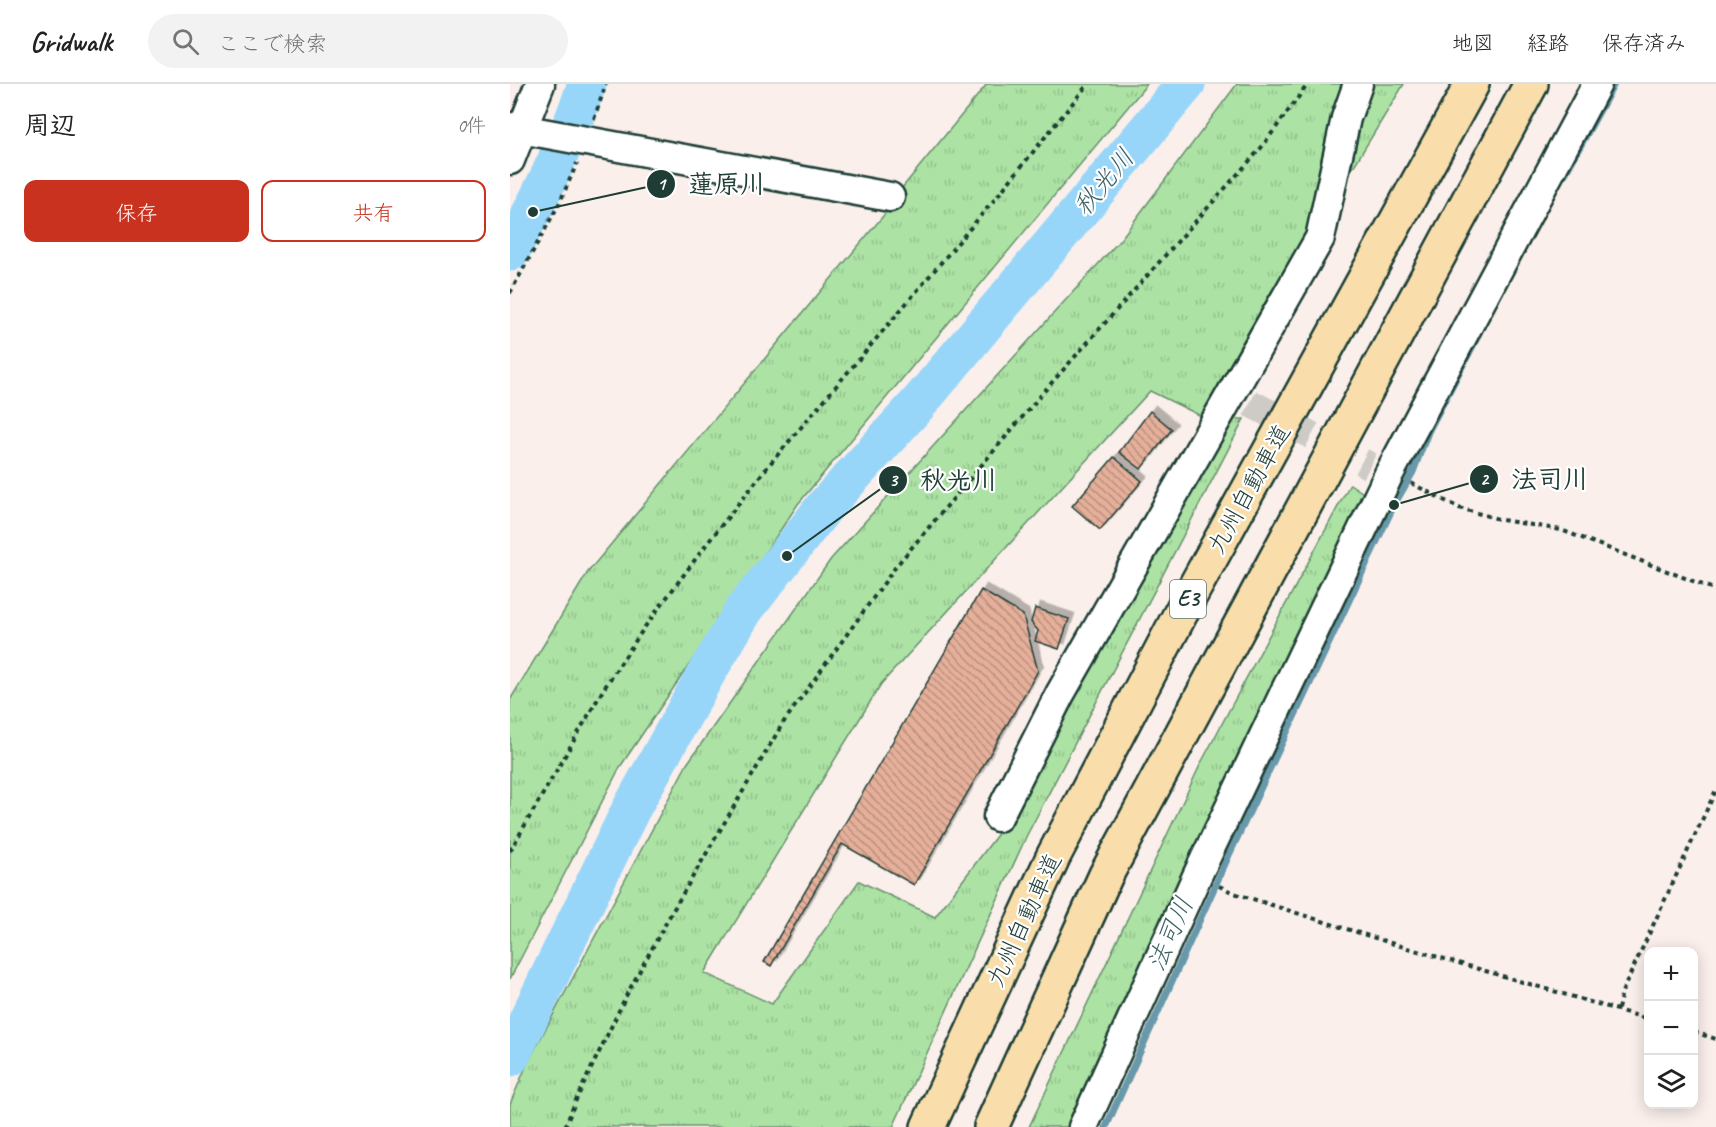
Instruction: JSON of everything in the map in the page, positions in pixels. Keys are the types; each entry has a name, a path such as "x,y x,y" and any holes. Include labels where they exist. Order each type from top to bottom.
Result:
{"highway":[{"name":"九州自動車道","path":"928,1127 1053,857 1185,605 1472,84"},
{"name":"E3","path":"991,1127 1106,875 1531,84"}],"street":[{"path":"510,160 516,128 540,84"},
{"path":"998,817 1060,694 1241,398 1320,238 1346,118 1358,84"},
{"path":"1083,1127 1379,470 1597,84"},
{"path":"516,128 890,197"}],"path":[{"path":"510,292 559,204 587,140 606,84"},
{"path":"510,851 603,690 644,628 699,555 769,465 995,199 1088,84"},
{"path":"565,1127 627,994 672,912 790,714 897,565 1055,379 1261,148 1308,84"},
{"path":"1424,490 1459,508 1481,515 1543,526 1579,536 1716,590"},
{"path":"1618,1010 1622,992 1716,790"},
{"path":"1229,891 1394,944 1644,1018"},
{"path":"1698,1033 1716,1039"}],"green space":[{"path":"987,84 1147,84 798,504 620,767 510,979 510,700 588,572 888,210 902,188"},
{"path":"1237,84 1404,84 1201,416 1150,391 881,684 704,973 772,1004 859,881 935,917 1000,831 1220,419 1244,419 1027,835 893,1127 510,1127 510,1104 528,1062 687,764 831,559 1120,240"},
{"path":"1350,484 1366,495 1070,1127 1029,1127 1201,763"}],"building":[{"path":"1150,411 1172,429 1141,469 1119,452"},
{"path":"1114,457 1142,481 1100,530 1072,506"},
{"path":"981,590 1023,615 1038,671 914,885 842,844 771,966 764,962"},
{"path":"1035,608 1069,619 1059,649 1035,641 1038,631 1031,622"}],"waterway":[{"path":"510,252 552,170 587,84"},
{"name":"秋光川","path":"510,1057 630,811 744,610 825,506 918,404 1186,84"},
{"name":"法司川","path":"1565,174 1614,84"},
{"name":"法司川","path":"1106,1127 1229,855 1394,505 1413,472 1428,432 1476,340"}],"tunnel":[{"path":"1250,403 1370,466"}],"place":[{"name":"蓮原川","path":"533,212"},
{"name":"法司川","path":"1394,505"},
{"name":"秋光川","path":"787,556"}]}
